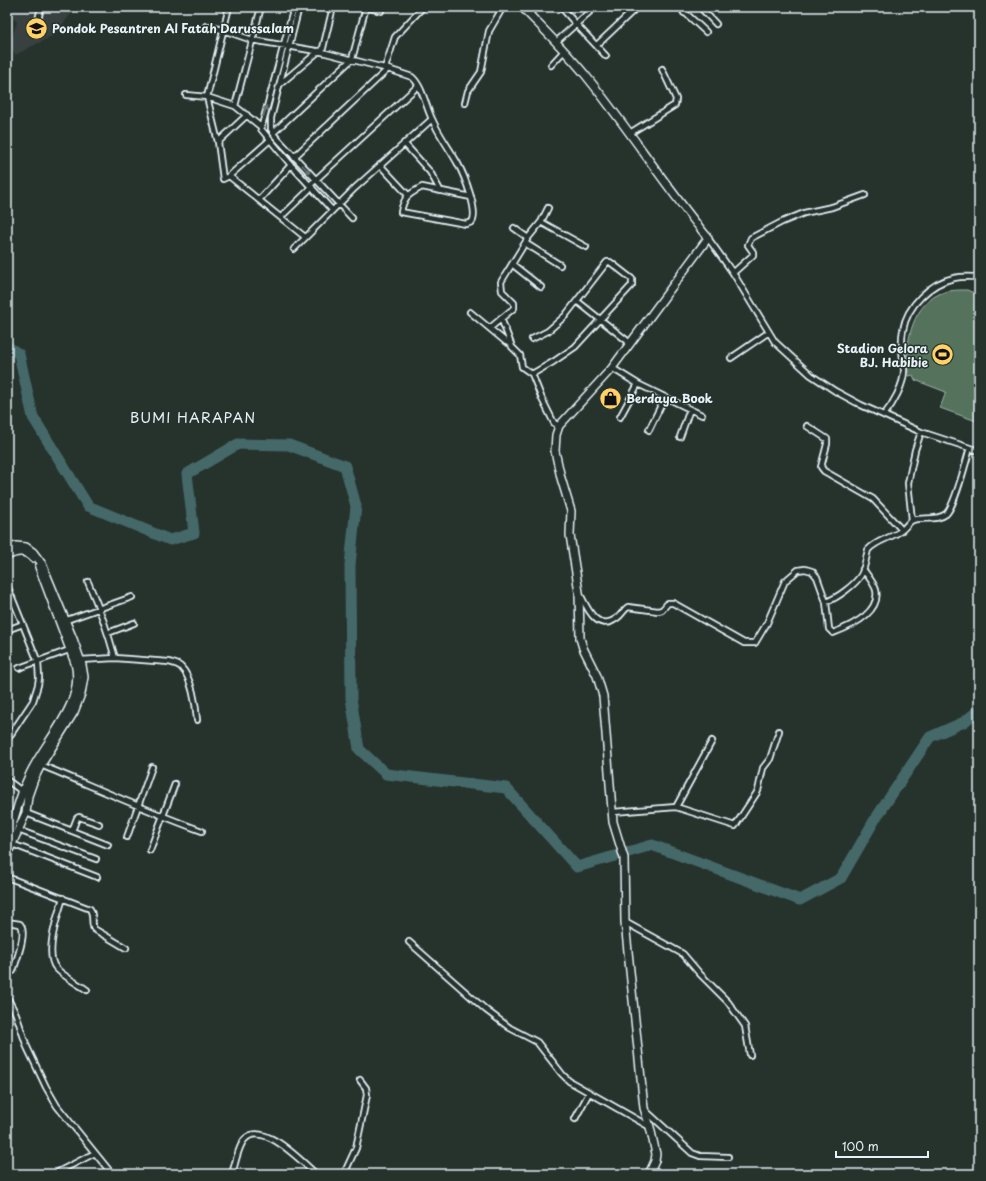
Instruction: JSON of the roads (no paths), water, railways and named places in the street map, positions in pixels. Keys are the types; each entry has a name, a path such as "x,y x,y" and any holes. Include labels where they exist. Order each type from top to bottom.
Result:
{"street":[{"path":"36,29 41,7"},
{"path":"228,7 207,97 218,142 223,179 229,176 270,140"},
{"path":"235,106 260,7"},
{"path":"294,7 270,124 273,133 338,205 352,218"},
{"path":"261,127 299,7"},
{"path":"279,85 320,51 333,7"},
{"path":"273,133 352,59 366,7 381,11"},
{"path":"294,157 387,69 395,37 423,7"},
{"path":"465,103 468,91 481,72 489,31 503,7"},
{"path":"522,7 586,75 708,238 733,273 769,332 782,349 811,375 834,391 861,405 921,432 979,451"},
{"path":"530,15 534,7"},
{"path":"561,7 606,56"},
{"path":"556,42 595,7"},
{"path":"597,45 637,7"},
{"path":"679,7 706,32"},
{"path":"684,13 690,7"},
{"path":"700,7 716,24"},
{"path":"206,26 252,40 320,51 412,77 418,86 432,119 460,166 471,197 474,216 472,222 466,224 401,212 408,195 422,187 471,197"},
{"path":"551,65 564,51"},
{"path":"630,133 676,102 662,69"},
{"path":"281,217 316,180 418,86"},
{"path":"186,95 207,97 235,106 247,115 261,127 262,131 291,165 332,210"},
{"path":"218,142 247,115"},
{"path":"294,249 332,210 432,119"},
{"path":"404,143 430,172 440,190"},
{"path":"259,200 291,165"},
{"path":"380,165 408,195"},
{"path":"229,176 305,237"},
{"path":"733,273 753,255 753,252 748,245 751,238 782,222 804,213 832,207 865,196"},
{"path":"490,328 514,308 514,303 502,291 501,282 528,238 541,222 548,208"},
{"path":"541,222 586,247"},
{"path":"514,228 528,238"},
{"path":"649,1174 655,1161 656,1154 644,1108 625,922 624,858 613,822 605,709 601,687 580,638 579,592 570,535 571,511 561,478 555,450 556,435 559,426 612,368 708,238"},
{"path":"525,243 560,265"},
{"path":"532,339 548,331 565,316 607,262 610,262 632,279 632,285 575,347 532,374"},
{"path":"512,264 541,287"},
{"path":"884,415 897,394 902,381 904,372 902,346 903,331 906,319 911,309 921,297 933,287 954,278 979,277"},
{"path":"577,302 630,343"},
{"path":"470,312 506,342 511,344"},
{"path":"501,318 511,344 520,355 522,367 532,374 554,423 559,426"},
{"path":"731,358 769,332"},
{"path":"612,368 638,384 702,415"},
{"path":"620,417 638,384"},
{"path":"649,430 665,397"},
{"path":"680,437 690,409"},
{"path":"807,426 827,439 822,467 824,471 873,499 902,530"},
{"path":"912,520 908,483 915,450 921,432"},
{"path":"826,602 835,599 862,574 870,547 892,537 912,520 939,517 947,513 952,505 970,448"},
{"path":"7,549 22,546 31,553 34,558 63,622 73,649 77,678 72,710 37,759 14,821 7,855"},
{"path":"7,556 21,552 31,553"},
{"path":"579,592 588,609 597,620 601,622 605,623 620,617 625,608 628,607 658,611 662,610 668,603 673,603 744,643 750,644 754,643 767,623 785,581 798,570 805,569 812,571 817,577 826,602 829,629 832,633 847,627 870,611 875,604 875,587 863,569"},
{"path":"88,582 100,608 115,658"},
{"path":"7,585 38,662 39,678 36,693 7,740"},
{"path":"63,622 132,597"},
{"path":"108,633 134,623"},
{"path":"7,630 23,624"},
{"path":"10,842 18,830 26,813 25,794 72,710 83,686 83,670 80,660 73,649"},
{"path":"19,668 73,649"},
{"path":"80,660 115,658 169,662 180,666 188,680 193,694 197,720"},
{"path":"613,812 676,806 735,826 758,791 764,768 770,759 778,731"},
{"path":"676,806 712,741"},
{"path":"40,765 138,805 163,817 202,831"},
{"path":"127,837 152,767"},
{"path":"7,780 25,794"},
{"path":"150,850 176,784"},
{"path":"26,813 108,844"},
{"path":"72,831 77,818 79,817 99,824"},
{"path":"18,830 96,858"},
{"path":"10,842 97,877"},
{"path":"7,877 90,909 93,914 92,925 94,929 126,948"},
{"path":"63,898 52,938 52,957 55,967 87,990"},
{"path":"7,922 22,925 23,935 12,971 7,967"},
{"path":"625,922 683,954 700,974 728,1002 739,1016 745,1026 750,1055"},
{"path":"409,942 486,1010 510,1028 537,1042 565,1077 650,1127"},
{"path":"7,997 16,1014 26,1047 57,1106 112,1174"},
{"path":"344,1174 356,1148 368,1095 366,1088 360,1080"},
{"path":"575,1119 589,1092"},
{"path":"644,1108 664,1129 692,1153 700,1156 728,1157"},
{"path":"232,1174 245,1139 258,1134 271,1138 316,1174"},
{"path":"54,1174 95,1153"}],"waterway":[{"path":"7,346 19,354 33,417 88,506 170,540 194,533 187,474 238,444 289,445 345,466 356,506 350,565 351,698 359,749 386,774 506,788 577,867 652,845 800,900 841,878 874,821 930,737 964,722 979,710"}],"place":[{"name":"Pondok Pesantren Al Fatah Darussalam","path":"37,28"},
{"name":"Stadion Gelora BJ. Habibie","path":"943,355"},
{"name":"Berdaya Book","path":"610,398"}],"district":[{"name":"BUMI HARAPAN","path":"193,417"}]}
